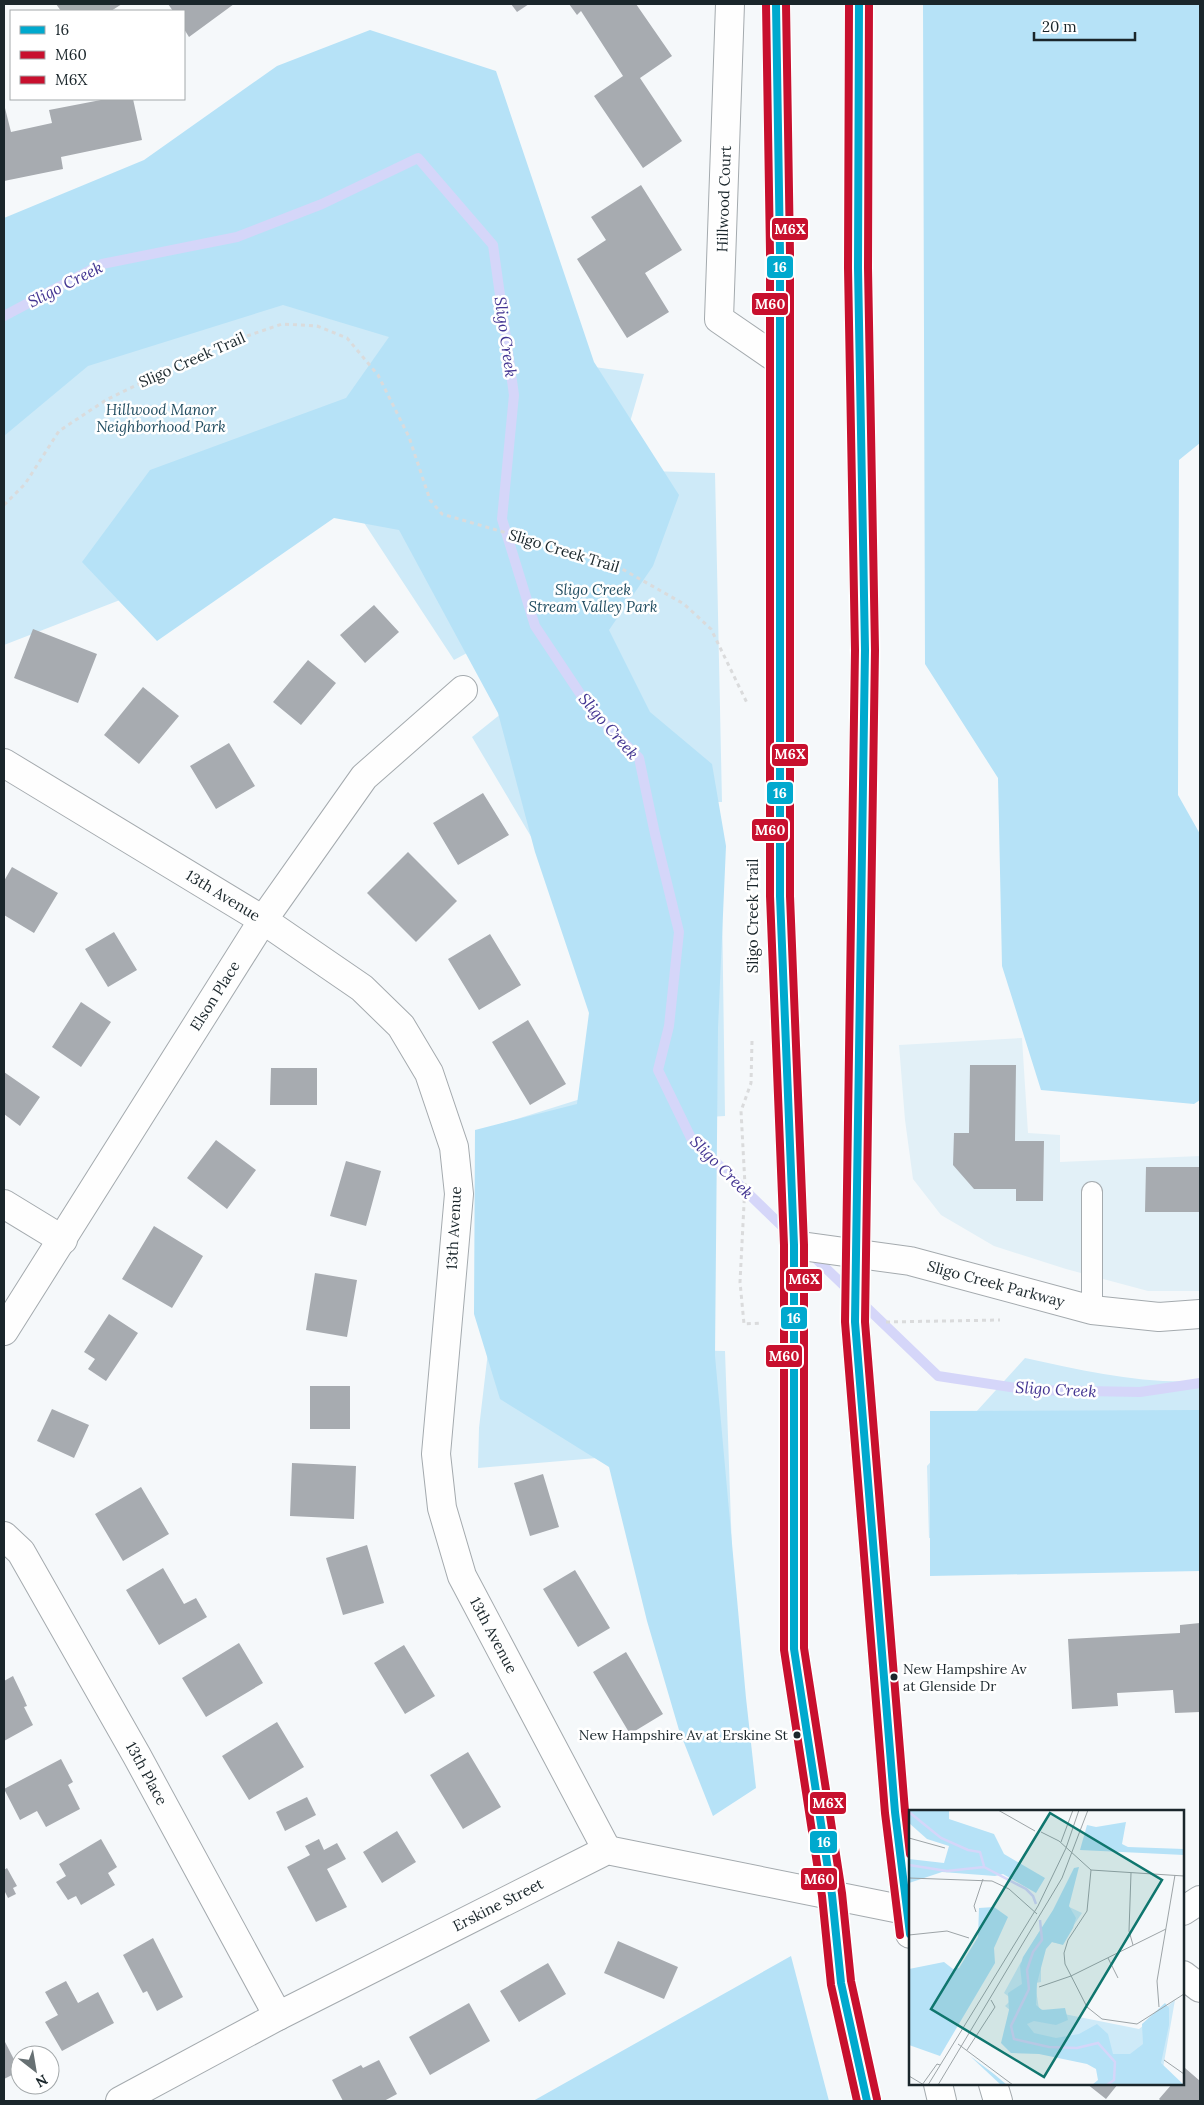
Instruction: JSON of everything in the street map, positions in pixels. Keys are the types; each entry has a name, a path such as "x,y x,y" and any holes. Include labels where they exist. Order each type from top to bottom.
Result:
{"street":[{"name":"Hillwood Court","path":"730,4 730,47 719,319 780,361"},
{"path":"776,4 780,361 780,896 794,1245 792,1322 794,1378 794,1649 832,1895 842,1983 867,2101"},
{"path":"607,1850 832,1895 909,1918 894,1803 855,1322 854,1252 865,650 858,268 859,4"},
{"name":"Elson Place","path":"4,1331 263,920 364,778 464,690"},
{"name":"13th Avenue","path":"4,762 263,920 362,988 401,1026 428,1073 454,1147 458,1194 436,1454 442,1508 462,1576 607,1850"},
{"path":"4,1204 62,1240"},
{"name":"Sligo Creek Parkway","path":"794,1245 910,1261 1092,1310 1159,1317 1200,1314"},
{"name":"13th Place","path":"4,1536 20,1552 132,1748 278,2016"},
{"name":"Erskine Street","path":"120,2101 278,2016 607,1850"},
{"path":"1184,1910 1200,1900"},
{"path":"1184,1976 1200,1988"},
{"path":"938,2085 942,2101"},
{"path":"994,2085 998,2101"}],"lane":[{"path":"1092,1192 1092,1310"}],"path":[{"name":"Sligo Creek Trail","path":"4,505 25,484 59,431 106,400 215,347 282,324 317,326 347,338 378,375 409,437 430,500 442,514 615,565 684,604 711,629 749,707"},
{"path":"752,1039 751,1082 740,1110 745,1185 740,1282 744,1324 758,1324"},
{"path":"905,1322 996,1319"}],"shaded area":[{"path":"1022,1038 1028,1133 1060,1135 1060,1162 1200,1156 1200,1291 1148,1291 1066,1269 994,1246 941,1215 913,1179 905,1120 899,1045"}],"green space":[{"path":"923,4 1200,4 1200,443 1179,460 1178,795 1200,834 1200,1100 1194,1104 1041,1090 1002,966 998,778 925,664"},
{"name":"Sligo Creek Stream Valley Park","path":"370,30 496,71 594,362 679,495 653,566 609,630 650,712 712,764 726,846 718,1028 715,1356 756,1788 713,1816 679,1730 647,1621 609,1467 500,1399 474,1314 475,1130 577,1104 589,1013 535,852 498,713 399,530 334,518 157,641 82,562 150,470 346,398 389,337 283,305 88,366 4,436 4,218 144,160 277,66"},
{"path":"411,175 573,364 644,374 616,470 715,473 722,802 662,802 721,831 725,1116 676,1119 682,1350 725,1351 732,1551 644,1454 478,1468 479,1428 503,1225 491,1127 622,1086 603,958 472,737 507,709 478,647 454,660 355,509 4,645 4,306"},
{"path":"1025,1358 1090,1372 1134,1378 1200,1381 1200,1523 929,1538 927,1466"},
{"path":"1200,1410 1200,1571 930,1576 930,1411"},
{"path":"791,1956 829,2101 533,2101"}],"building":[{"path":"56,4 122,4 113,10 60,10"},
{"path":"168,4 234,4 189,37 185,31 185,10 172,10"},
{"path":"511,4 529,4 517,12"},
{"path":"569,4 636,4 672,56 640,78 682,141 643,168 594,96 623,76 581,11 577,15"},
{"path":"101,100 133,100 142,140 61,157 63,169 4,181 4,104 11,132 52,123 49,110"},
{"path":"641,185 682,250 645,273 669,312 627,338 577,259 606,240 591,217"},
{"path":"374,605 399,632 365,663 340,635"},
{"path":"33,629 97,654 78,703 14,678"},
{"path":"308,660 336,683 301,725 273,702"},
{"path":"143,687 179,716 139,764 104,735"},
{"path":"229,743 255,786 216,809 190,766"},
{"path":"483,793 509,835 458,865 433,823"},
{"path":"408,852 457,901 416,942 367,893"},
{"path":"12,867 58,893 34,933 4,915 4,881"},
{"path":"114,932 137,970 108,987 85,949"},
{"path":"490,934 521,985 479,1010 448,959"},
{"path":"81,1002 111,1022 81,1067 52,1047"},
{"path":"528,1020 566,1084 530,1105 492,1042"},
{"path":"970,1065 1016,1065 1015,1141 1044,1141 1043,1201 1016,1201 1016,1189 974,1189 953,1165 954,1133 969,1133"},
{"path":"271,1068 317,1068 317,1105 270,1105"},
{"path":"4,1072 40,1097 20,1126 4,1114"},
{"path":"216,1140 256,1170 227,1209 187,1178"},
{"path":"346,1161 381,1171 366,1226 330,1216"},
{"path":"1146,1167 1200,1167 1200,1212 1145,1212"},
{"path":"154,1226 203,1256 172,1308 122,1279"},
{"path":"315,1273 357,1280 347,1337 306,1330"},
{"path":"109,1314 138,1333 106,1381 88,1369 95,1359 84,1352"},
{"path":"310,1386 350,1386 350,1429 310,1429"},
{"path":"52,1409 89,1425 74,1458 37,1441"},
{"path":"292,1463 356,1466 354,1519 290,1516"},
{"path":"543,1474 559,1527 530,1536 514,1483"},
{"path":"141,1487 169,1534 123,1561 95,1514"},
{"path":"367,1545 384,1603 343,1615 326,1558"},
{"path":"163,1568 184,1604 196,1598 207,1617 159,1645 126,1590"},
{"path":"575,1570 610,1628 578,1647 543,1589"},
{"path":"1200,1623 1200,1712 1175,1713 1173,1690 1117,1693 1118,1706 1072,1709 1068,1639 1180,1633 1180,1625"},
{"path":"239,1643 263,1683 206,1717 182,1678"},
{"path":"404,1645 435,1696 405,1714 374,1663"},
{"path":"626,1652 663,1714 630,1734 593,1672"},
{"path":"13,1676 27,1706 24,1707 33,1725 4,1741 4,1681"},
{"path":"277,1722 304,1767 249,1800 222,1756"},
{"path":"468,1752 501,1807 463,1829 430,1775"},
{"path":"61,1759 73,1782 68,1785 80,1809 46,1827 37,1811 20,1820 4,1789"},
{"path":"307,1797 316,1815 285,1831 276,1812"},
{"path":"397,1831 416,1862 382,1883 363,1852"},
{"path":"101,1839 117,1867 108,1873 115,1885 81,1905 76,1896 68,1900 56,1882 66,1876 59,1864"},
{"path":"319,1839 324,1850 337,1843 346,1859 327,1869 347,1907 316,1922 287,1867 310,1855 305,1846"},
{"path":"7,1868 17,1886 13,1888 16,1894 8,1898 4,1890 4,1870"},
{"path":"153,1938 183,1997 157,2011 147,1991 143,1993 123,1955"},
{"path":"618,1941 678,1967 664,1999 604,1973"},
{"path":"548,1963 566,1994 519,2022 500,1991"},
{"path":"66,1981 78,2003 98,1992 114,2023 62,2051 45,2022 58,2015 45,1992"},
{"path":"469,2003 490,2041 430,2075 409,2037"},
{"path":"4,2040 10,2052 10,2076 4,2079"},
{"path":"379,2060 397,2094 384,2101 343,2101 332,2080 361,2065 363,2068"},
{"path":"1185,2068 1200,2081 1200,2101 1161,2101 1159,2099 1171,2085 1184,2085"},
{"path":"1088,2085 1117,2085 1106,2099"}],"waterway":[{"name":"Sligo Creek","path":"4,316 102,264 237,237 322,204 418,158 493,245 514,395 502,519 535,626 589,707 639,758 679,932 669,1026 658,1070 691,1138 789,1233"},
{"name":"Sligo Creek","path":"810,1253 938,1376 1029,1390 1140,1392 1200,1383"}],"transit line":[{"name":"M60","path":"766,4 770,253 770,896 784,1245 784,1650 822,1896 831,1985 857,2101"},
{"name":"16","path":"776,4 780,253 780,896 794,1245 794,1649 832,1895 841,1983 867,2101"},
{"name":"M6X","path":"786,4 790,253 790,896 804,1245 804,1648 842,1893 851,1981 877,2099"},
{"name":"M60","path":"849,4 848,268 855,650 845,1322 885,1813 900,1935"},
{"name":"16","path":"859,4 858,268 865,650 855,1322 895,1812 909,1926"},
{"name":"M6X","path":"869,4 868,268 875,650 865,1322 909,1845"}],"place":[{"name":"New Hampshire Av at Glenside Dr","path":"894,1677"},
{"name":"New Hampshire Av at Erskine St","path":"797,1735"}],"park label":[{"name":"Hillwood Manor Neighborhood Park","path":"161,418"}]}
